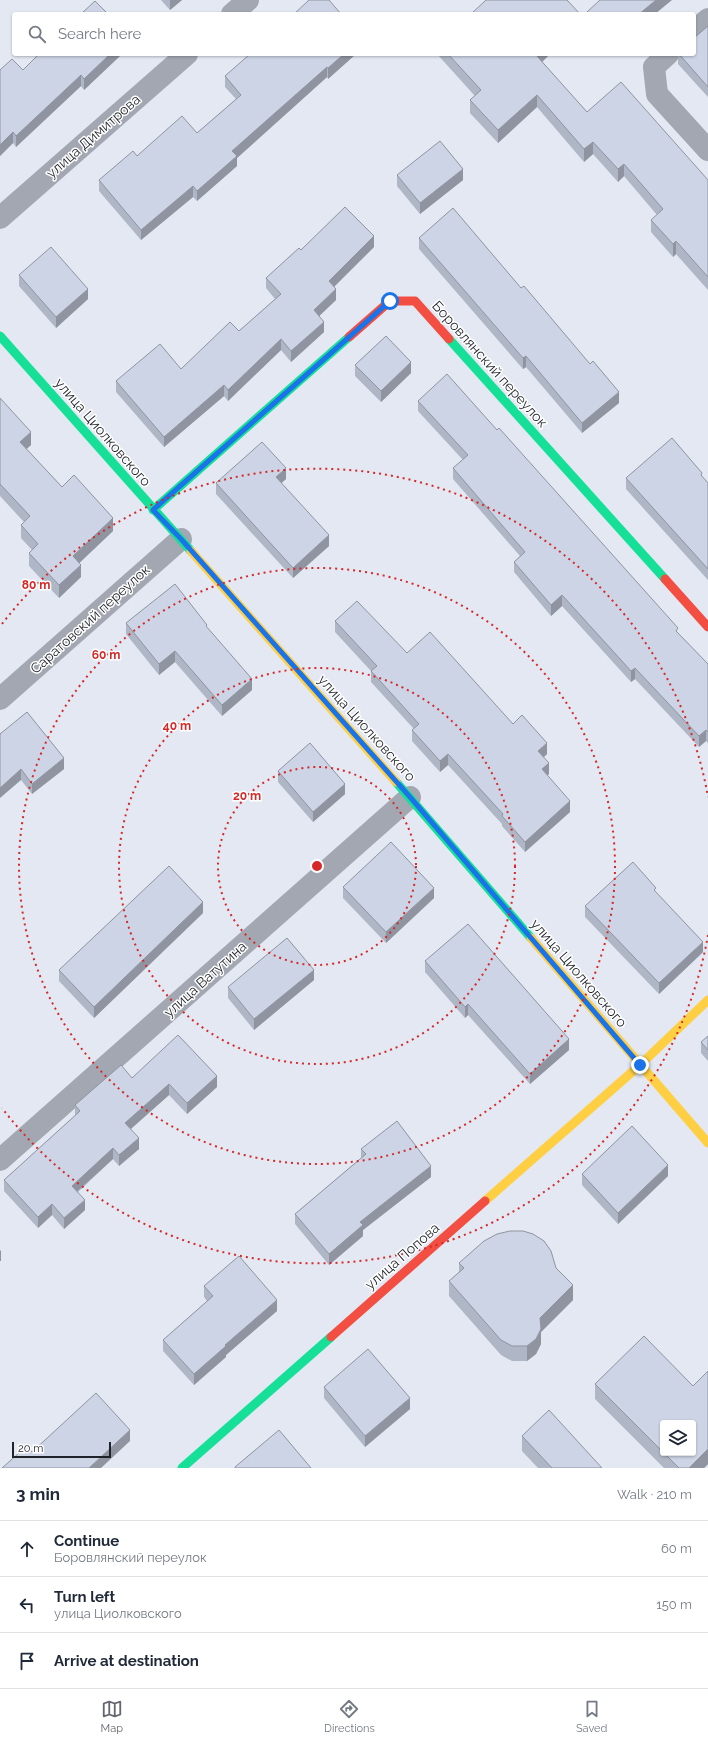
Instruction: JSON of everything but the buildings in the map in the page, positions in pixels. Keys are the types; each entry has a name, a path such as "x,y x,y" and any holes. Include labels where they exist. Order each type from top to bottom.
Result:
{"street":[{"path":"234,12 248,0"},
{"path":"696,29 708,19"},
{"name":"улица Димитрова","path":"0,218 185,56"},
{"path":"666,56 654,67 657,94 708,150"},
{"name":"Боровлянский переулок","path":"153,510 390,301 415,301 708,627"},
{"name":"улица Циолковского","path":"0,336 153,510 181,539 410,797 708,1143"},
{"name":"Саратовский переулок","path":"0,699 181,539"},
{"name":"улица Ватутина","path":"0,1160 410,797"},
{"path":"640,1065 708,1000"},
{"name":"улица Попова","path":"182,1468 640,1065"}],"traffic: fast":[{"path":"0,336 191,551"},
{"path":"153,510 349,337"},
{"path":"449,339 665,579"},
{"path":"396,782 531,938"},
{"path":"182,1468 331,1337"}],"traffic: slow":[{"path":"191,551 396,782"},
{"path":"531,938 708,1143"},
{"path":"485,1201 640,1065 708,1000"}],"traffic: jam":[{"path":"349,337 390,301 415,301 449,339"},
{"path":"665,579 708,627"},
{"path":"331,1337 485,1201"}],"route":[{"path":"390,301 153,510 181,539 410,797 640,1065"}]}
